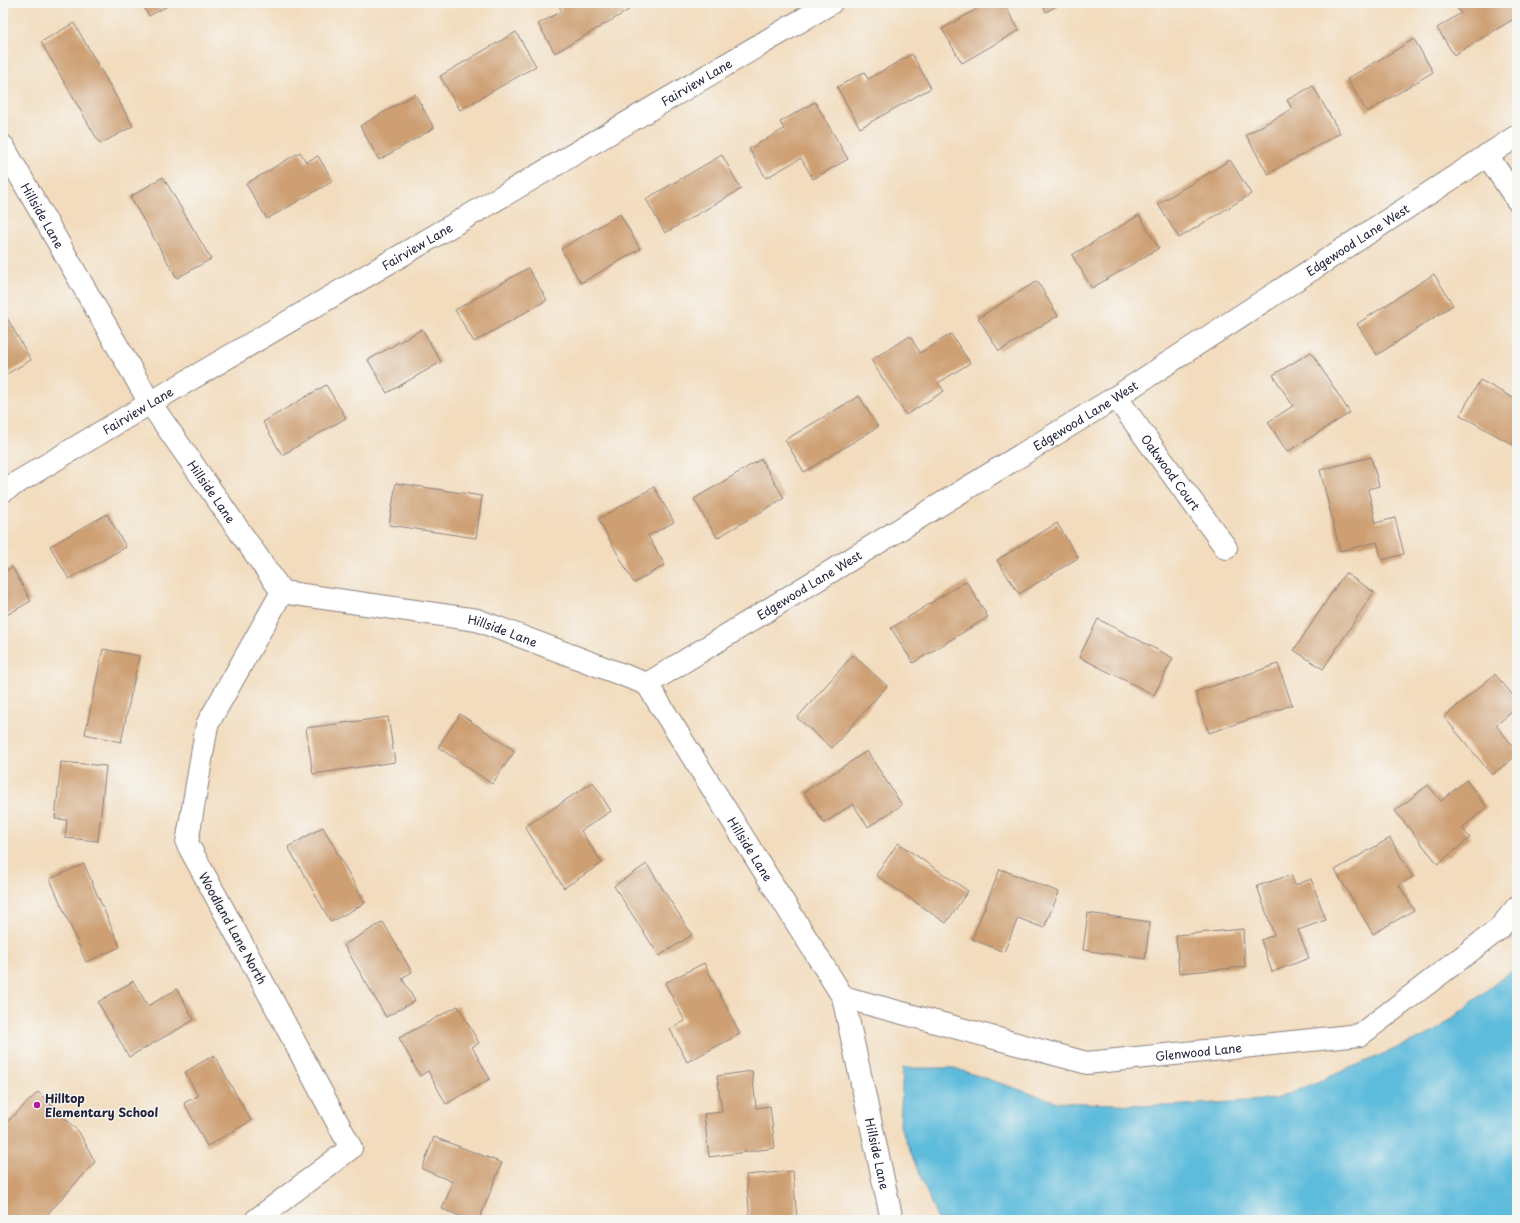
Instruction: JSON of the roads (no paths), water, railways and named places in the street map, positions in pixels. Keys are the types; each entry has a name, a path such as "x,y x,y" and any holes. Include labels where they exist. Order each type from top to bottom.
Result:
{"street":[{"name":"Fairview Lane","path":"3,491 831,3"},
{"name":"Edgewood Lane West","path":"646,684 1116,396 1517,136"},
{"name":"Hillside Lane","path":"3,146 150,403 282,592 477,620 646,684 843,997 892,1220"},
{"path":"1488,156 1517,200"},
{"name":"Oakwood Court","path":"1116,396 1226,548"},
{"name":"Woodland Lane North","path":"256,1220 351,1148 187,843 207,725 282,592"},
{"name":"Glenwood Lane","path":"843,997 1087,1063 1360,1035 1499,929 1517,907"}],"water":[{"path":"1517,966 1517,1220 938,1220 900,1126 903,1068 954,1068 1057,1102 1171,1106 1277,1099 1435,1032"}],"place":[{"name":"Hilltop Elementary School","path":"37,1105"}]}
